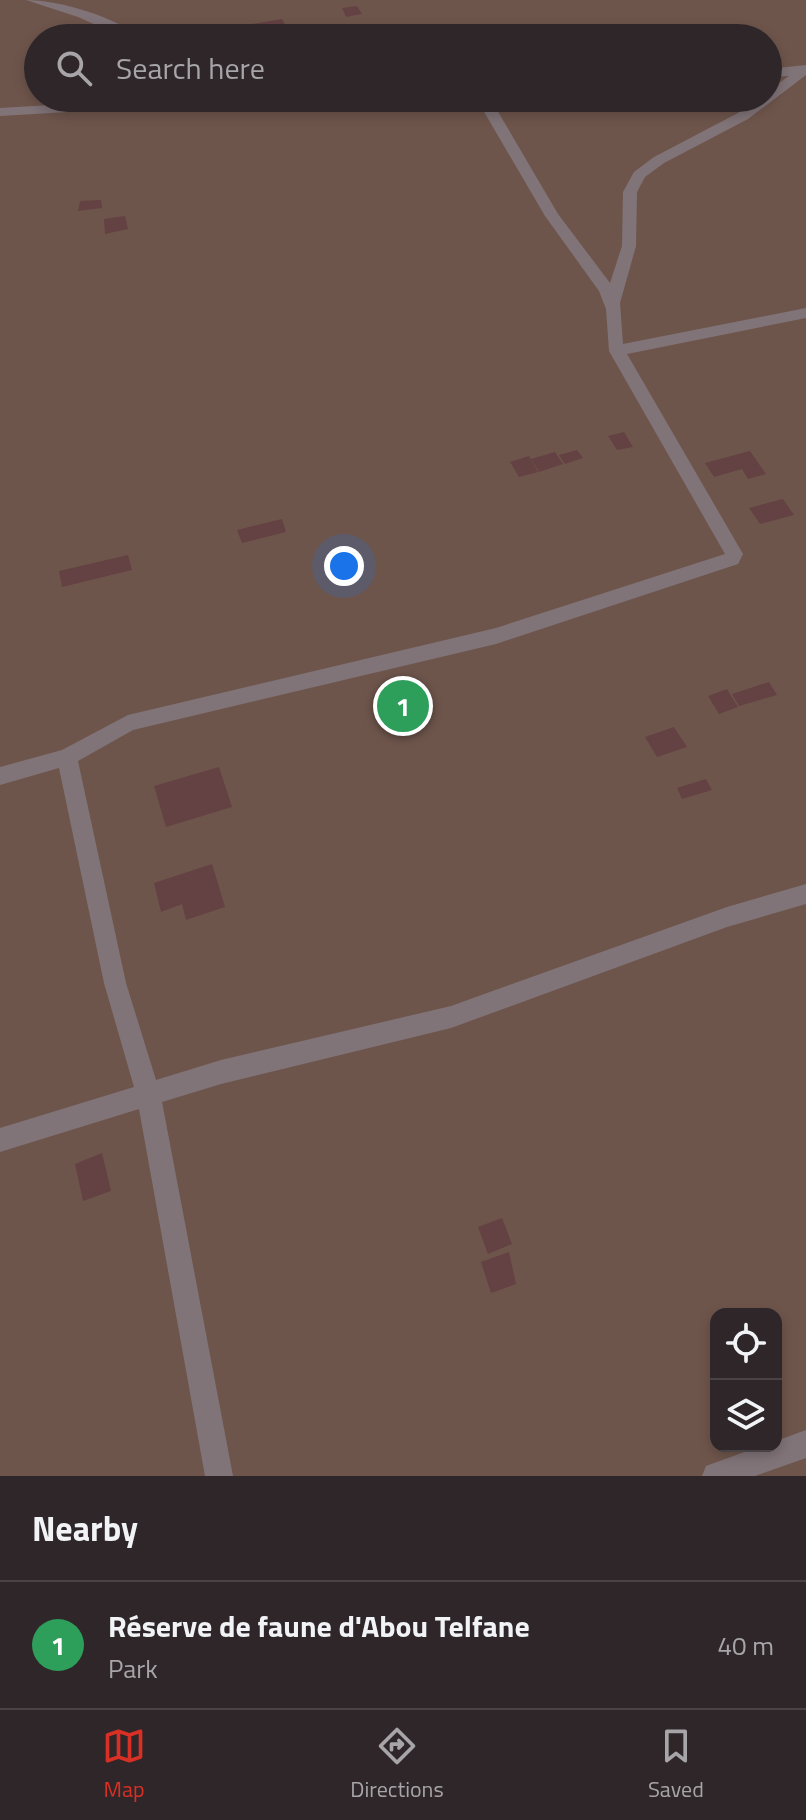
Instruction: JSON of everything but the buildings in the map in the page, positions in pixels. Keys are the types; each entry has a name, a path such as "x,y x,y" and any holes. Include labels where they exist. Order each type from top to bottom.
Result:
{"street":[{"path":"32,0 82,14 104,24"},
{"path":"782,72 805,70"},
{"path":"782,87 805,70"},
{"path":"0,112 24,111"},
{"path":"0,776 67,757 128,723 496,636 732,559 731,546 617,351 612,337 615,327 612,303 598,276 553,217 491,112"},
{"path":"612,303 629,246 630,192 639,175 659,160 749,112"},
{"path":"617,351 806,313"},
{"path":"67,757 115,983 148,1093 219,1476"},
{"path":"0,1140 221,1072 451,1017 727,917 806,894"},
{"path":"716,1476 806,1444"}],"shaded area":[{"path":"0,0 806,0 806,1476 0,1476"}],"place":[{"name":"Réserve de faune d'Abou Telfane","path":"403,706"}]}
